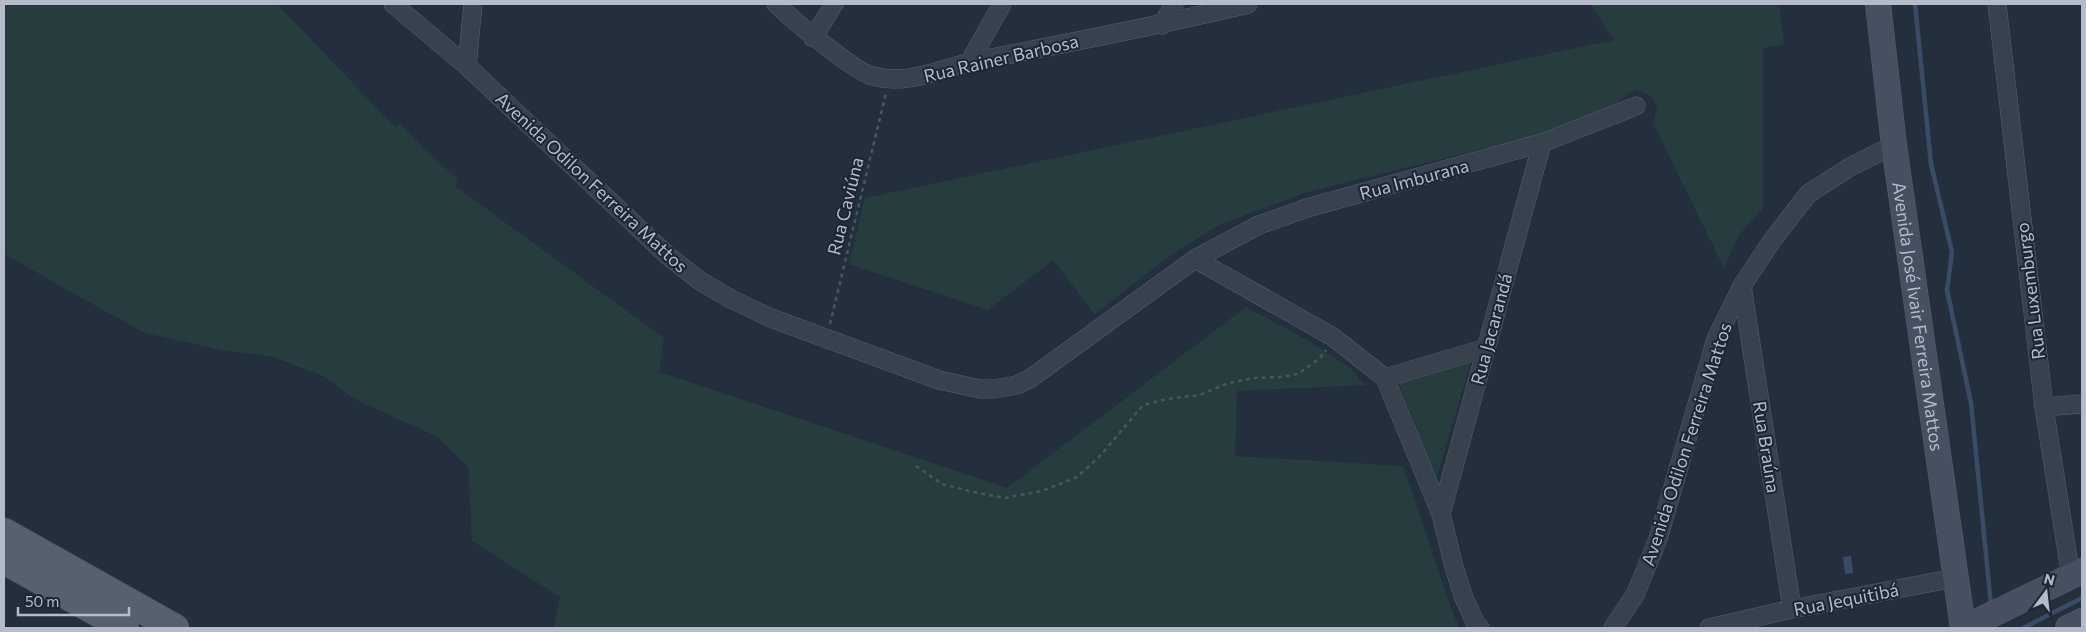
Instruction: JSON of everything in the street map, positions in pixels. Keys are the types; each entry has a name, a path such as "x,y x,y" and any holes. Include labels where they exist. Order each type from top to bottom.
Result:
{"main road":[{"path":"4,532 175,628"},
{"path":"4,560 126,628"}],"street":[{"name":"Avenida Odilon Ferreira Mattos","path":"393,4 467,66 667,255 700,281 730,299 771,318 939,380 980,389 1017,385 1031,378 1196,259"},
{"path":"467,66 473,4"},
{"name":"Rua Rainer Barbosa","path":"776,4 813,38 870,75 889,80 922,77 968,63 1162,24 1248,4"},
{"path":"813,38 834,4"},
{"path":"968,63 1002,4"},
{"path":"1162,24 1174,4"},
{"name":"Avenida José Ivair Ferreira Mattos","path":"1878,4 1894,145 1963,628"},
{"name":"Rua Luxemburgo","path":"1997,4 2044,407 2076,574"},
{"name":"Rua Imburana","path":"1196,259 1259,224 1307,208 1542,144 1636,106"},
{"name":"Rua Jacarandá","path":"1441,514 1542,144"},
{"name":"Avenida Odilon Ferreira Mattos","path":"1613,628 1635,595 1658,538 1716,339 1742,286 1771,242 1808,194 1850,167 1894,145"},
{"path":"1196,259 1333,336 1385,378 1441,514 1454,568 1464,598 1475,622 1480,628"},
{"name":"Rua Braúna","path":"1742,286 1792,609"},
{"path":"1385,378 1486,348"},
{"path":"2044,407 2082,404"},
{"path":"1963,628 2076,574"},
{"name":"Rua Jequitibá","path":"1709,628 1792,609 1955,578"},
{"path":"2068,628 2082,621"}],"path":[{"name":"Rua Caviúna","path":"827,338 837,289 889,80"},
{"path":"916,466 942,484 973,492 1004,498 1042,491 1077,477 1100,456 1143,405 1167,399 1200,395 1226,384 1252,378 1298,374 1320,358"}],"green space":[{"path":"4,4 277,4 395,127 400,124 458,180 455,186 664,338 659,372 1007,488 1246,307 1307,340 1350,368 1365,385 1237,391 1235,456 1403,466 1459,628 553,628 560,597 472,541 468,467 438,437 354,399 324,376 270,356 222,350 144,333 4,254"},
{"path":"1590,4 1779,4 1784,44 1763,48 1763,209 1739,235 1724,268 1653,123 1657,107 1651,96 1635,89 1609,108 1540,137 1307,192 1219,225 1168,257 1095,314 1053,260 988,310 849,264 865,198 1614,40"},
{"path":"1471,362 1436,479 1399,383"}],"water":[{"path":"1851,556 1853,573 1845,574 1843,557"}],"waterway":[{"path":"1915,4 1931,164 1952,252 1947,290 1971,403 1991,605"},
{"path":"2023,628 2082,598"}]}
